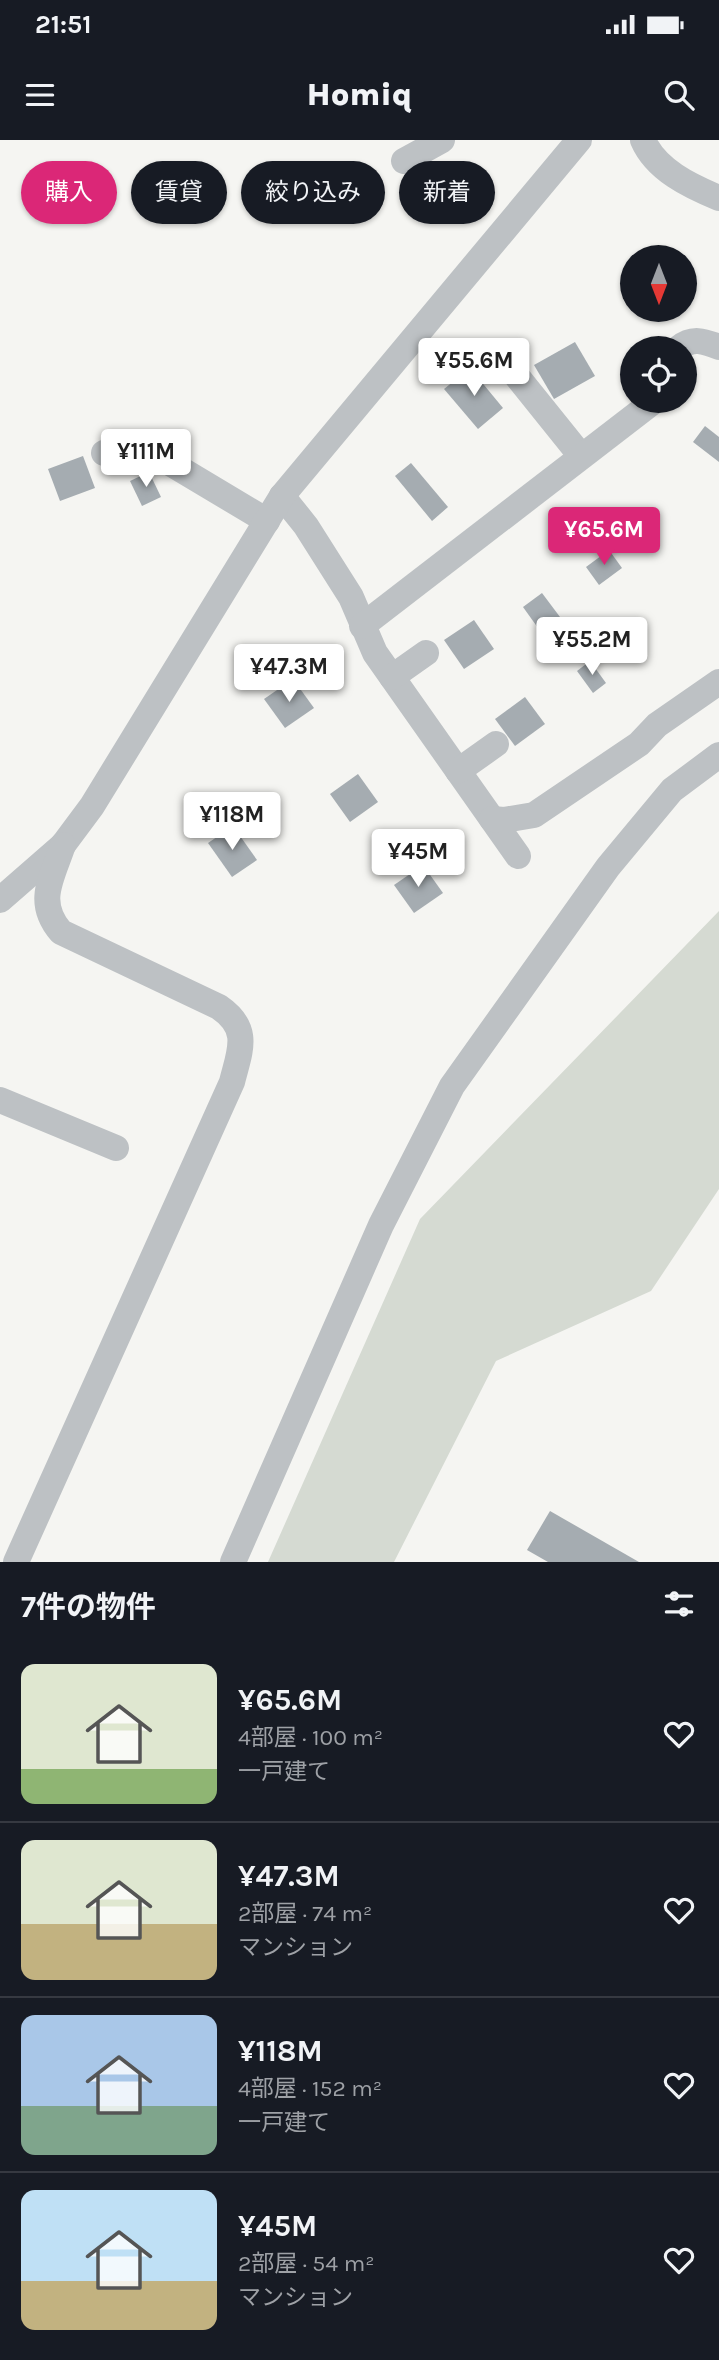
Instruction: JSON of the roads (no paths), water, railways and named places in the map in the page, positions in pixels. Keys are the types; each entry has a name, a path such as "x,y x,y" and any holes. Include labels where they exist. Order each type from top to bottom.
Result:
{"lane":[{"path":"404,161 442,140"},
{"path":"0,900 63,845 92,806 282,496 579,140"},
{"path":"643,140 654,159 690,185 719,198"},
{"path":"697,341 719,347"},
{"path":"499,354 582,456"},
{"path":"362,626 638,413"},
{"path":"104,453 128,444 145,448 267,521"},
{"path":"282,496 306,526 351,597 362,626 392,677 518,856"},
{"path":"392,677 426,653"},
{"path":"492,819 504,820 534,815 639,744 657,725 719,682"},
{"path":"458,771 496,744"},
{"path":"233,1562 381,1225 452,1086 608,867 672,790 719,755"},
{"path":"16,1562 232,1082 240,1047 240,1031 234,1017 219,1007 61,932 49,918 46,898 63,845"},
{"path":"0,1100 116,1148"}]}
